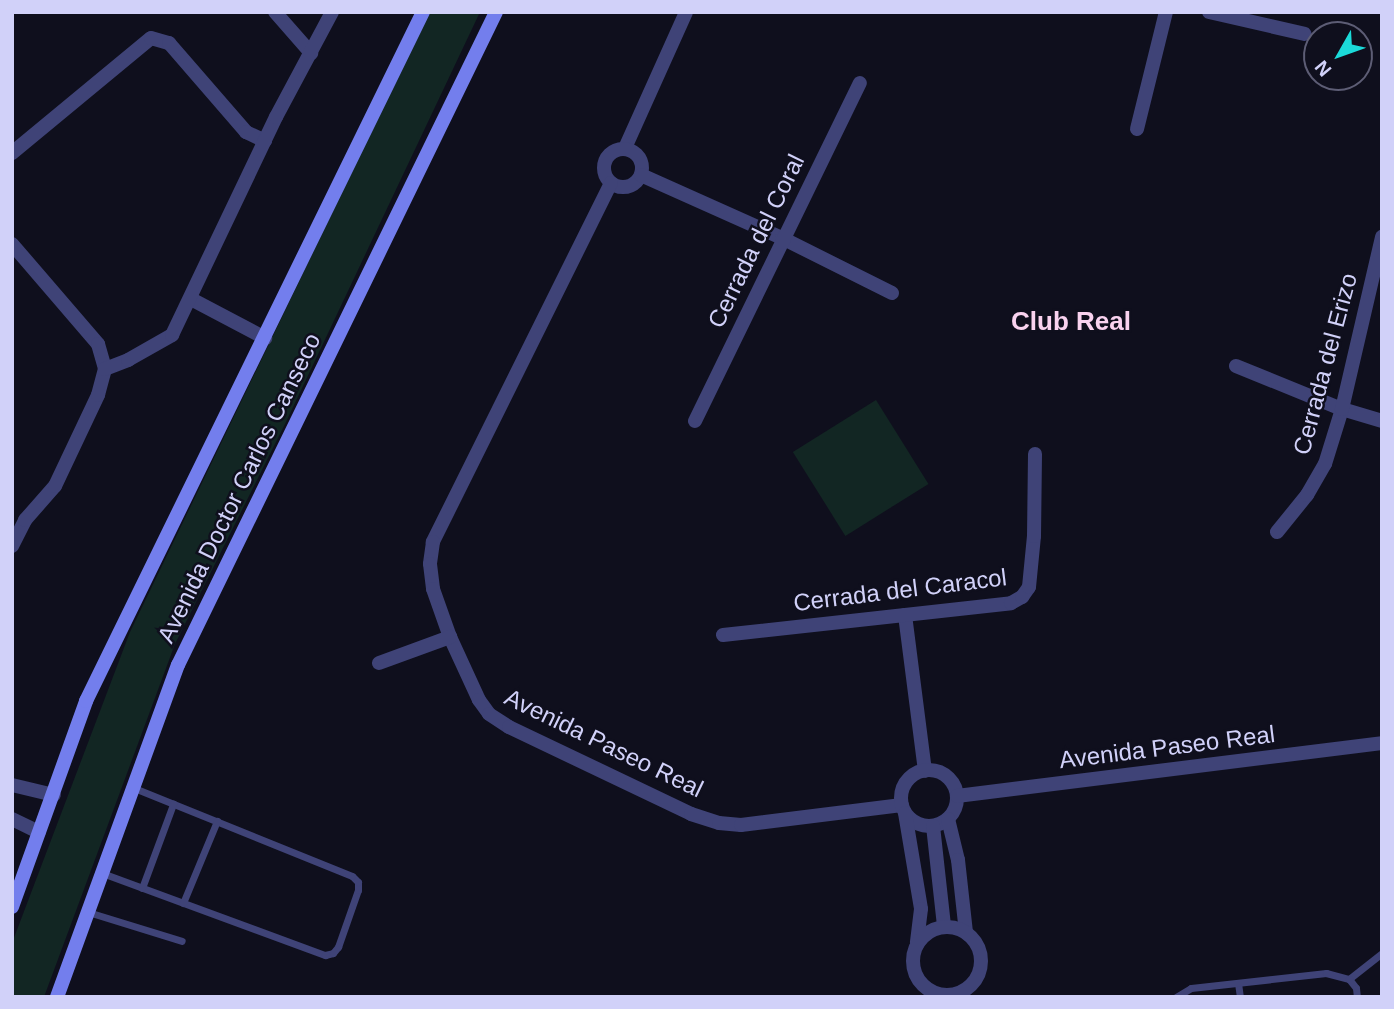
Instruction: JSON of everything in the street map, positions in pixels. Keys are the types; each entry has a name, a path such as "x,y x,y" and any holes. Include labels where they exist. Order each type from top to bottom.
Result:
{"main road":[{"name":"Avenida Doctor Carlos Canseco","path":"12,907 86,701 423,12"},
{"name":"Avenida Doctor Carlos Canseco","path":"57,997 178,665 496,12"}],"street":[{"path":"275,12 311,53"},
{"path":"105,369 128,360 172,335 265,141 331,12"},
{"path":"625,148 686,12"},
{"path":"1137,129 1166,12"},
{"path":"1209,12 1303,34"},
{"path":"12,153 151,38 169,43 246,132 265,141"},
{"name":"Cerrada del Coral","path":"695,421 860,82"},
{"path":"625,148 638,155 643,168 642,175 638,181 625,187 611,183 604,171 604,163 612,152 625,148"},
{"path":"642,175 782,238 892,293"},
{"name":"Avenida Paseo Real","path":"611,183 433,542 430,564 433,589 450,637 479,700 489,714 509,727 691,814 719,823 741,825 904,809"},
{"name":"Cerrada del Erizo","path":"1277,532 1307,495 1325,464 1342,409 1382,237"},
{"path":"12,244 98,344 105,369 98,395 55,486 18,519 12,546"},
{"path":"191,299 265,338"},
{"path":"1236,366 1342,409 1382,421"},
{"name":"Cerrada del Caracol","path":"723,635 1011,603 1022,597 1028,587 1034,536 1035,454"},
{"path":"905,615 925,771"},
{"path":"379,663 450,637"},
{"name":"Avenida Paseo Real","path":"957,796 1382,743"},
{"path":"904,809 917,823 933,826 948,819 953,813 957,796 950,779 943,774 925,771 916,774 904,787 904,809 921,909 912,964 916,975 931,991 953,996 972,984 981,962 980,951 966,932 958,860 948,819"},
{"path":"12,785 54,795"},
{"path":"12,819 39,832"},
{"path":"933,826 944,926"},
{"path":"917,943 924,934 944,926 966,932"}],"lane":[{"path":"102,873 325,955 333,953 338,947 358,890 358,883 352,876 134,788"},
{"path":"142,888 173,804"},
{"path":"183,903 217,821"},
{"path":"89,912 182,941"},
{"path":"1349,979 1382,953"},
{"path":"1176,997 1191,988 1326,972 1349,979 1356,988 1357,997"},
{"path":"1238,982 1240,997"}],"green space":[{"path":"429,12 480,12 286,422 175,644 44,997 12,997 12,943 130,632"},
{"path":"876,400 928,484 845,536 793,452"}],"district":[{"name":"Club Real","path":"1071,322"}]}
